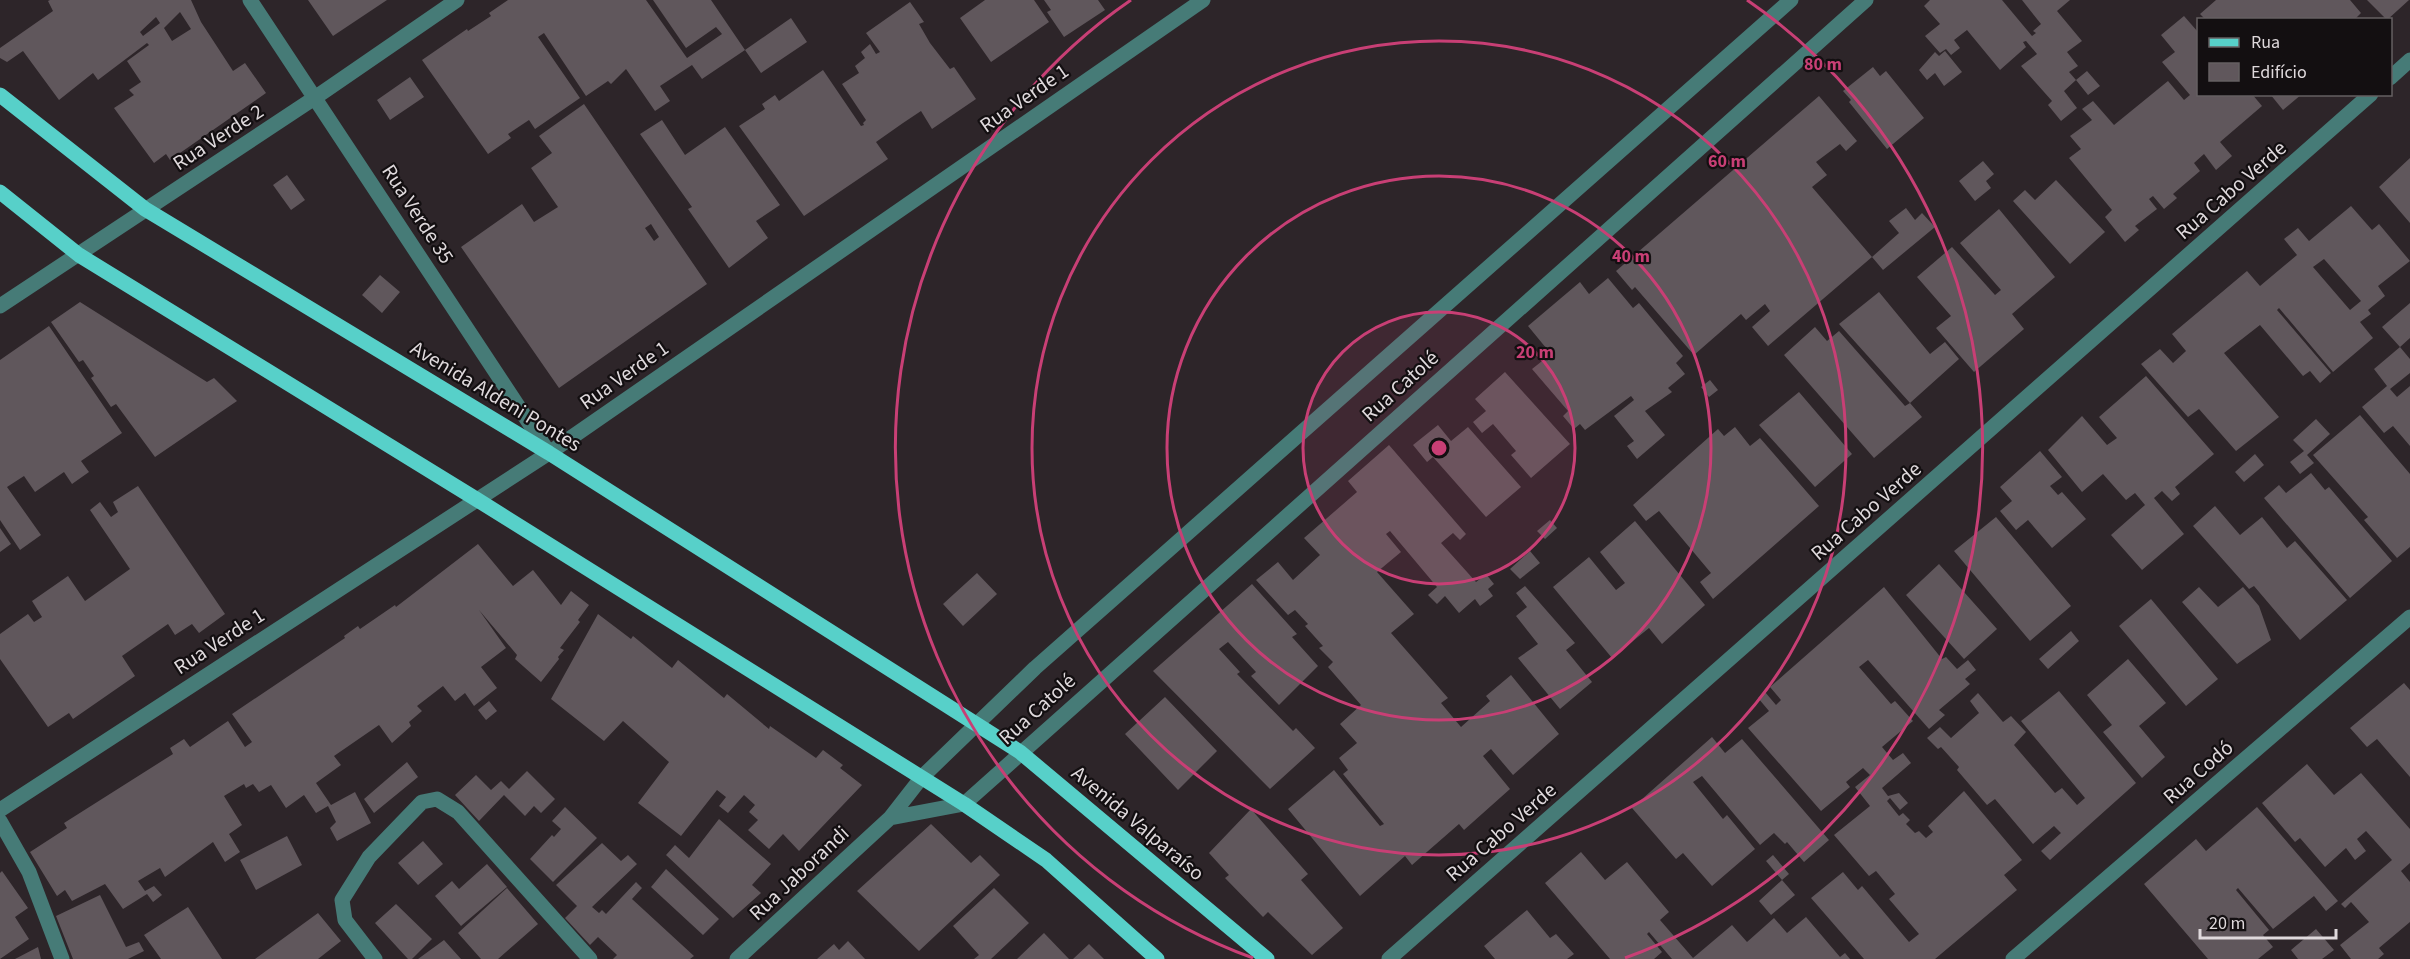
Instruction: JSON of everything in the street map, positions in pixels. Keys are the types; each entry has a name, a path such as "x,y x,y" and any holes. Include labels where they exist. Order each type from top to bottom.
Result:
{"main road":[{"name":"Avenida Aldeni Pontes","path":"0,95 145,209 549,453 978,724"},
{"path":"0,192 79,255 476,499 963,804 1046,860 1157,959"},
{"name":"Avenida Valparaíso","path":"978,724 1020,752 1267,959"}],"street":[{"name":"Rua Verde 35","path":"250,0 549,453"},
{"name":"Rua Verde 2","path":"0,306 316,97 457,0"},
{"name":"Rua Verde 1","path":"0,810 549,453 1203,0"},
{"name":"Rua Catolé","path":"922,777 1044,660 1791,0"},
{"name":"Rua Catolé","path":"963,804 1866,0"},
{"path":"2392,77 2410,60"},
{"name":"Rua Cabo Verde","path":"1389,959 2369,96"},
{"name":"Rua Codó","path":"2013,959 2410,617"},
{"name":"Rua Jaborandi","path":"744,957 890,818 922,777"},
{"path":"375,959 345,920 342,900 369,857 422,802 437,799 458,812 590,959"},
{"path":"890,818 963,804"},
{"path":"0,821 29,872 62,959"}],"building":[{"path":"191,0 201,22 233,71 245,63 266,93 170,160 166,154 154,163 114,108 134,95 129,90 141,82 127,61 149,45 147,43 98,80 93,73 59,100 23,51 7,62 0,58 0,48 53,11 48,1","holes":["180,12 191,29 172,41 164,28","156,17 160,23 143,36 140,32"]},
{"path":"308,0 387,0 333,36"},
{"path":"508,0 646,0 687,58 722,34 716,27 686,48 653,0 711,0 745,50 702,79 692,65 660,86 670,101 655,111 626,69 611,84 608,81 586,96 544,33 538,37 580,98 535,129 529,120 508,134 511,138 488,154 422,60 467,29 468,31 491,16 489,13"},
{"path":"985,0 1034,0 1049,22 991,62 960,18"},
{"path":"1044,0 1098,0 1105,10 1064,37 1047,12 1051,10"},
{"path":"1930,0 2002,0 2032,36 2036,33 2033,31 2041,24 2022,0 2070,0 2057,11 2082,41 2067,52 2078,66 2069,72 2076,80 2064,91 2077,108 2061,121 2048,105 2052,101 2021,66 2037,54 2026,41 2023,42 2026,47 2000,70 1967,30 1954,40 1960,48 1951,55 1946,49 1940,53 1925,36 1940,24 1924,6"},
{"path":"2216,0 2350,0 2361,13 2356,18 2204,18 2200,14"},
{"path":"2367,0 2409,0 2389,18 2385,18"},
{"path":"910,2 924,22 919,24 930,43 950,69 954,67 976,99 932,129 921,111 903,123 876,142 888,159 804,216 739,126 765,109 762,104 775,95 779,101 823,70 861,126 864,125 866,120 842,84 859,73 855,66 865,58 861,52 870,44 876,54 880,52 866,33"},
{"path":"2184,16 2197,31 2197,96 2254,96 2262,106 2220,142 2232,156 2216,170 2204,154 2194,163 2200,171 2173,194 2177,198 2164,209 2153,196 2149,199 2157,209 2135,226 2139,230 2125,242 2105,217 2112,210 2069,158 2081,149 2070,136 2092,120 2082,109 2093,101 2114,125 2168,81 2184,100 2190,95 2162,62 2175,52 2161,35"},
{"path":"791,18 807,42 761,73 745,50"},
{"path":"1945,51 1962,72 1944,86 1935,73 1927,80 1919,70 1935,52 1939,56"},
{"path":"1873,67 1880,76 1886,71 1924,118 1887,149 1849,102 1851,100 1843,91"},
{"path":"2087,71 2100,86 2088,95 2076,80"},
{"path":"410,77 424,97 390,120 377,100"},
{"path":"1819,96 1857,141 1846,151 1840,144 1816,162 1827,175 1812,187 1872,257 1768,346 1752,327 1770,311 1765,304 1746,320 1741,314 1694,355 1635,287 1632,290 1616,271"},
{"path":"2272,96 2300,96 2283,110"},
{"path":"584,104 707,284 559,388 461,247 522,204 534,222 558,207 531,168 552,153 539,136","holes":["651,224 659,237 654,241 645,228"]},
{"path":"662,120 685,155 725,127 780,205 756,221 768,238 729,268 688,209 692,207 640,134"},
{"path":"2410,158 2410,223 2379,187"},
{"path":"1983,161 1994,174 1986,181 1991,188 1975,201 1959,181"},
{"path":"287,175 305,200 291,210 273,185"},
{"path":"2056,180 2105,232 2070,264 2013,201 2025,190 2035,200"},
{"path":"2351,206 2372,230 2379,224 2410,261 2378,286 2385,296 2368,310 2371,314 2360,322 2373,338 2333,372 2279,308 2277,310 2331,373 2320,383 2310,371 2303,376 2260,325 2224,353 2279,417 2236,451 2199,409 2188,417 2141,364 2160,349 2173,363 2186,351 2172,334 2247,271 2260,286 2297,255 2284,239 2298,228 2309,241","holes":["2324,259 2361,301 2350,310 2313,267"]},
{"path":"1906,208 1915,220 1922,213 1935,227 1883,270 1872,257 1899,233 1889,221"},
{"path":"1999,209 2055,277 2012,314 2024,329 1974,372 1936,328 1951,316 1917,277 1952,247 1995,295 2001,290 1960,243"},
{"path":"380,275 400,292 382,313 362,295"},
{"path":"1608,278 1633,308 1639,303 1683,356 1676,363 1685,374 1668,388 1672,392 1645,411 1665,435 1637,459 1627,446 1634,441 1614,416 1634,400 1631,396 1585,430 1580,424 1574,429 1563,416 1568,411 1532,369 1551,354 1528,326 1580,282 1589,294"},
{"path":"1879,292 1930,354 1945,342 1959,359 1910,403 1839,324"},
{"path":"80,302 207,382 214,378 237,401 155,457 116,404 111,407 91,378 94,376 83,360 79,362 51,322"},
{"path":"2410,303 2410,338 2400,347 2382,327"},
{"path":"49,326 122,433 81,461 89,472 72,484 64,472 35,492 24,476 7,487 41,535 20,550 0,520 0,360"},
{"path":"1815,327 1827,341 1839,331 1905,406 1910,403 1922,417 1874,458 1784,355"},
{"path":"2400,347 2410,359 2410,373 2390,389 2397,397 2410,386 2410,446 2393,426 2384,433 2362,407 2387,386 2374,369"},
{"path":"1505,372 1570,444 1531,478 1511,455 1516,451 1493,424 1482,433 1473,422 1486,411 1475,399"},
{"path":"2146,376 2214,454 2175,487 2180,494 2172,501 2162,491 2154,498 2184,534 2142,570 2111,535 2145,505 2135,493 2126,500 2103,474 2082,492 2048,450 2082,416 2107,445 2117,438 2099,417"},
{"path":"1710,380 1718,390 1709,397 1701,387"},
{"path":"1799,392 1852,454 1815,487 1759,425"},
{"path":"2360,415 2410,474 2410,547 2397,558 2364,520 2368,517 2313,455"},
{"path":"2316,419 2330,434 2307,455 2314,463 2300,474 2290,462 2304,451 2293,440"},
{"path":"1438,425 1451,441 1468,427 1521,487 1486,517 1433,457 1427,462 1413,445"},
{"path":"1735,427 1750,446 1760,438 1819,506 1713,599 1700,582 1711,573 1659,511 1646,521 1633,505 1718,429 1724,436"},
{"path":"1389,445 1466,534 1460,540 1453,533 1441,543 1476,582 1486,574 1494,584 1488,589 1493,596 1480,606 1475,599 1459,613 1445,596 1437,604 1428,595 1437,587 1390,531 1386,534 1401,552 1377,572 1414,614 1391,633 1448,698 1441,703 1461,727 1490,701 1486,696 1511,675 1559,734 1513,775 1491,749 1483,756 1510,789 1464,830 1459,824 1412,865 1405,856 1360,896 1288,809 1334,770 1380,826 1384,824 1343,774 1348,770 1339,758 1357,743 1340,724 1361,705 1328,667 1333,662 1319,648 1323,646 1305,626 1308,624 1295,610 1288,615 1256,580 1278,562 1293,580 1320,555 1304,538 1357,492 1348,481"},
{"path":"2040,451 2062,477 2050,486 2058,495 2062,492 2086,519 2052,548 2028,520 2016,530 2000,511 2012,501 2000,487"},
{"path":"2255,454 2264,465 2244,482 2235,472"},
{"path":"2311,473 2325,490 2329,487 2392,561 2350,598 2264,498 2279,485 2286,493"},
{"path":"138,486 225,614 199,633 192,624 175,635 168,624 122,656 135,676 73,719 69,713 48,727 0,659 0,634 28,614 34,622 42,617 32,601 68,576 85,601 130,569 90,510 100,502 111,517 118,512 113,502"},
{"path":"2215,506 2240,535 2262,517 2287,548 2295,541 2347,600 2300,640 2254,586 2249,589 2193,526"},
{"path":"1996,517 2071,606 2030,641 1954,551"},
{"path":"1550,520 1557,528 1545,539 1537,531"},
{"path":"1635,521 1705,605 1662,644 1649,628 1612,658 1553,587 1589,557 1616,590 1625,583 1600,552"},
{"path":"0,528 11,544 0,552"},
{"path":"478,544 513,586 533,570 561,605 571,591 589,605 578,620 580,622 560,648 564,650 558,657 559,659 541,682 515,659 517,655 479,610 506,648 481,667 497,688 474,706 465,693 455,701 443,686 417,706 422,711 409,722 411,726 392,743 379,725 334,756 341,765 316,783 331,805 355,792 371,823 337,841 330,828 336,822 328,806 316,813 304,795 286,808 271,785 259,792 253,784 246,788 244,784 224,796 242,825 229,834 240,852 225,862 213,842 165,877 160,868 138,881 145,891 154,886 162,895 153,902 147,894 123,909 105,884 72,901 65,890 57,896 30,852 67,828 64,823 173,754 170,748 184,739 190,747 228,721 245,747 252,742 232,714 345,638 344,636 358,626 360,629 395,605 396,607"},
{"path":"1530,551 1540,563 1520,579 1510,569"},
{"path":"1939,564 1997,629 1964,659 1906,595"},
{"path":"977,573 997,594 963,626 943,604"},
{"path":"1252,584 1297,634 1292,637 1318,666 1279,705 1251,676 1256,672 1228,642 1219,649 1240,672 1237,674 1293,731 1296,728 1315,748 1270,789 1153,671"},
{"path":"1525,586 1575,643 1566,650 1592,682 1560,709 1518,658 1538,644 1516,616 1527,607 1516,593"},
{"path":"1884,587 1942,659 1946,657 1957,669 1968,660 1976,670 1965,679 1970,684 1939,710 1945,715 1929,729 1868,660 1859,667 1891,704 1895,701 1913,721 1882,747 1893,760 1903,753 1911,763 1882,788 1888,796 1899,793 1908,803 1900,810 1890,798 1887,801 1899,816 1903,813 1910,820 1906,824 1915,833 1919,831 1926,838 1933,832 1928,826 1964,791 2022,860 2004,875 2017,890 1935,959 1864,959 1811,898 1843,872 1858,890 1862,886 1909,942 1919,934 1889,899 1895,894 1876,871 1869,876 1834,835 1870,806 1855,787 1870,775 1863,768 1846,782 1850,787 1821,811 1748,728 1769,711 1758,698 1765,692 1776,705 1781,700 1770,687"},
{"path":"2199,587 2218,607 2243,587 2259,606 2271,640 2237,664 2182,602"},
{"path":"2151,599 2218,679 2186,706 2119,626"},
{"path":"598,614 631,639 633,636 672,668 678,660 724,698 727,694 769,729 770,726 816,758 823,750 843,765 840,768 862,785 799,851 783,834 769,849 748,830 758,820 749,812 755,805 744,795 728,813 719,806 726,797 717,790 681,836 638,803 669,762 623,721 604,741 551,699"},
{"path":"2071,631 2079,641 2048,669 2039,659"},
{"path":"2128,659 2166,703 2139,726 2165,757 2142,778 2103,732 2112,725 2087,695"},
{"path":"2404,683 2410,690 2410,777 2377,739 2367,747 2350,728"},
{"path":"2059,691 2136,783 2050,860 2041,851 2061,833 2054,826 2033,844 1995,799 1987,805 1957,770 1959,767 1941,747 1938,749 1927,738 1940,727 1951,738 1979,713 1970,701 1978,693 2003,722 2011,716 2026,732 2014,745 2055,793 2062,788 2077,805 2085,798 2021,721"},
{"path":"1165,697 1217,751 1178,790 1125,734"},
{"path":"489,701 497,711 486,720 478,710"},
{"path":"1712,737 1725,753 1742,739 1829,840 1804,862 1787,842 1785,844 1774,833 1760,845 1702,776 1693,782 1723,819 1727,815 1755,849 1712,886 1683,853 1676,859 1632,808"},
{"path":"407,762 418,777 374,813 364,799"},
{"path":"2307,764 2334,795 2361,773 2410,829 2410,863 2401,871 2410,882 2410,922 2379,948 2384,954 2378,959 2351,959 2340,945 2369,922 2351,902 2345,908 2341,904 2392,860 2366,831 2357,839 2366,851 2355,860 2346,848 2325,867 2300,838 2295,842 2262,803"},
{"path":"527,771 555,799 541,813 534,806 525,816 504,795 479,821 455,795 476,775 491,790 501,781 509,789"},
{"path":"565,807 597,838 553,882 530,859 552,835 554,837 561,829 552,821"},
{"path":"2257,807 2338,901 2326,911 2314,896 2273,929 2238,888 2236,890 2269,930 2263,935 2273,947 2258,959 2208,959 2144,884 2196,839 2206,851"},
{"path":"1251,809 1308,874 1301,880 1343,928 1312,955 1268,912 1263,917 1225,878 1229,875 1209,853"},
{"path":"719,819 771,864 752,885 761,893 733,918 666,855 675,845 689,858"},
{"path":"931,824 971,863 980,855 1000,875 919,951 857,891"},
{"path":"287,836 302,865 256,890 240,860"},
{"path":"423,841 443,864 418,885 398,863"},
{"path":"602,843 621,861 628,855 637,864 592,907 599,913 602,910 606,914 636,882 642,888 632,899 694,956 690,959 613,959 617,955 598,937 590,945 565,918 577,906 556,885"},
{"path":"1581,852 1605,880 1627,862 1669,912 1660,920 1693,958 1732,925 1747,942 1774,918 1787,933 1806,917 1840,957 1845,953 1850,959 1672,959 1649,932 1647,934 1662,952 1654,959 1610,959 1545,883"},
{"path":"1773,855 1789,874 1782,880 1766,861"},
{"path":"487,864 507,887 461,926 435,896 452,881 459,889"},
{"path":"666,869 719,919 703,935 651,887"},
{"path":"2,871 28,908 15,917 29,939 0,959 0,873"},
{"path":"1782,880 1795,895 1771,915 1759,901"},
{"path":"507,888 538,924 498,959 481,959 458,933"},
{"path":"994,888 1029,923 991,959 974,959 979,955 953,926"},
{"path":"100,895 126,947 139,942 144,951 128,959 73,959 56,916"},
{"path":"396,904 432,939 412,959 408,959 375,923"},
{"path":"188,907 222,959 161,959 144,935"},
{"path":"1527,910 1550,938 1556,934 1574,954 1567,959 1495,959 1484,946"},
{"path":"318,913 341,941 318,959 255,959"},
{"path":"2316,929 2334,950 2322,959 2298,959 2291,950"},
{"path":"1044,933 1069,959 1017,959"},
{"path":"444,940 461,959 418,959"},
{"path":"848,941 865,959 817,959 834,944 839,950"},
{"path":"1089,944 1104,959 1073,959"},
{"path":"38,947 41,959 15,959"}]}
